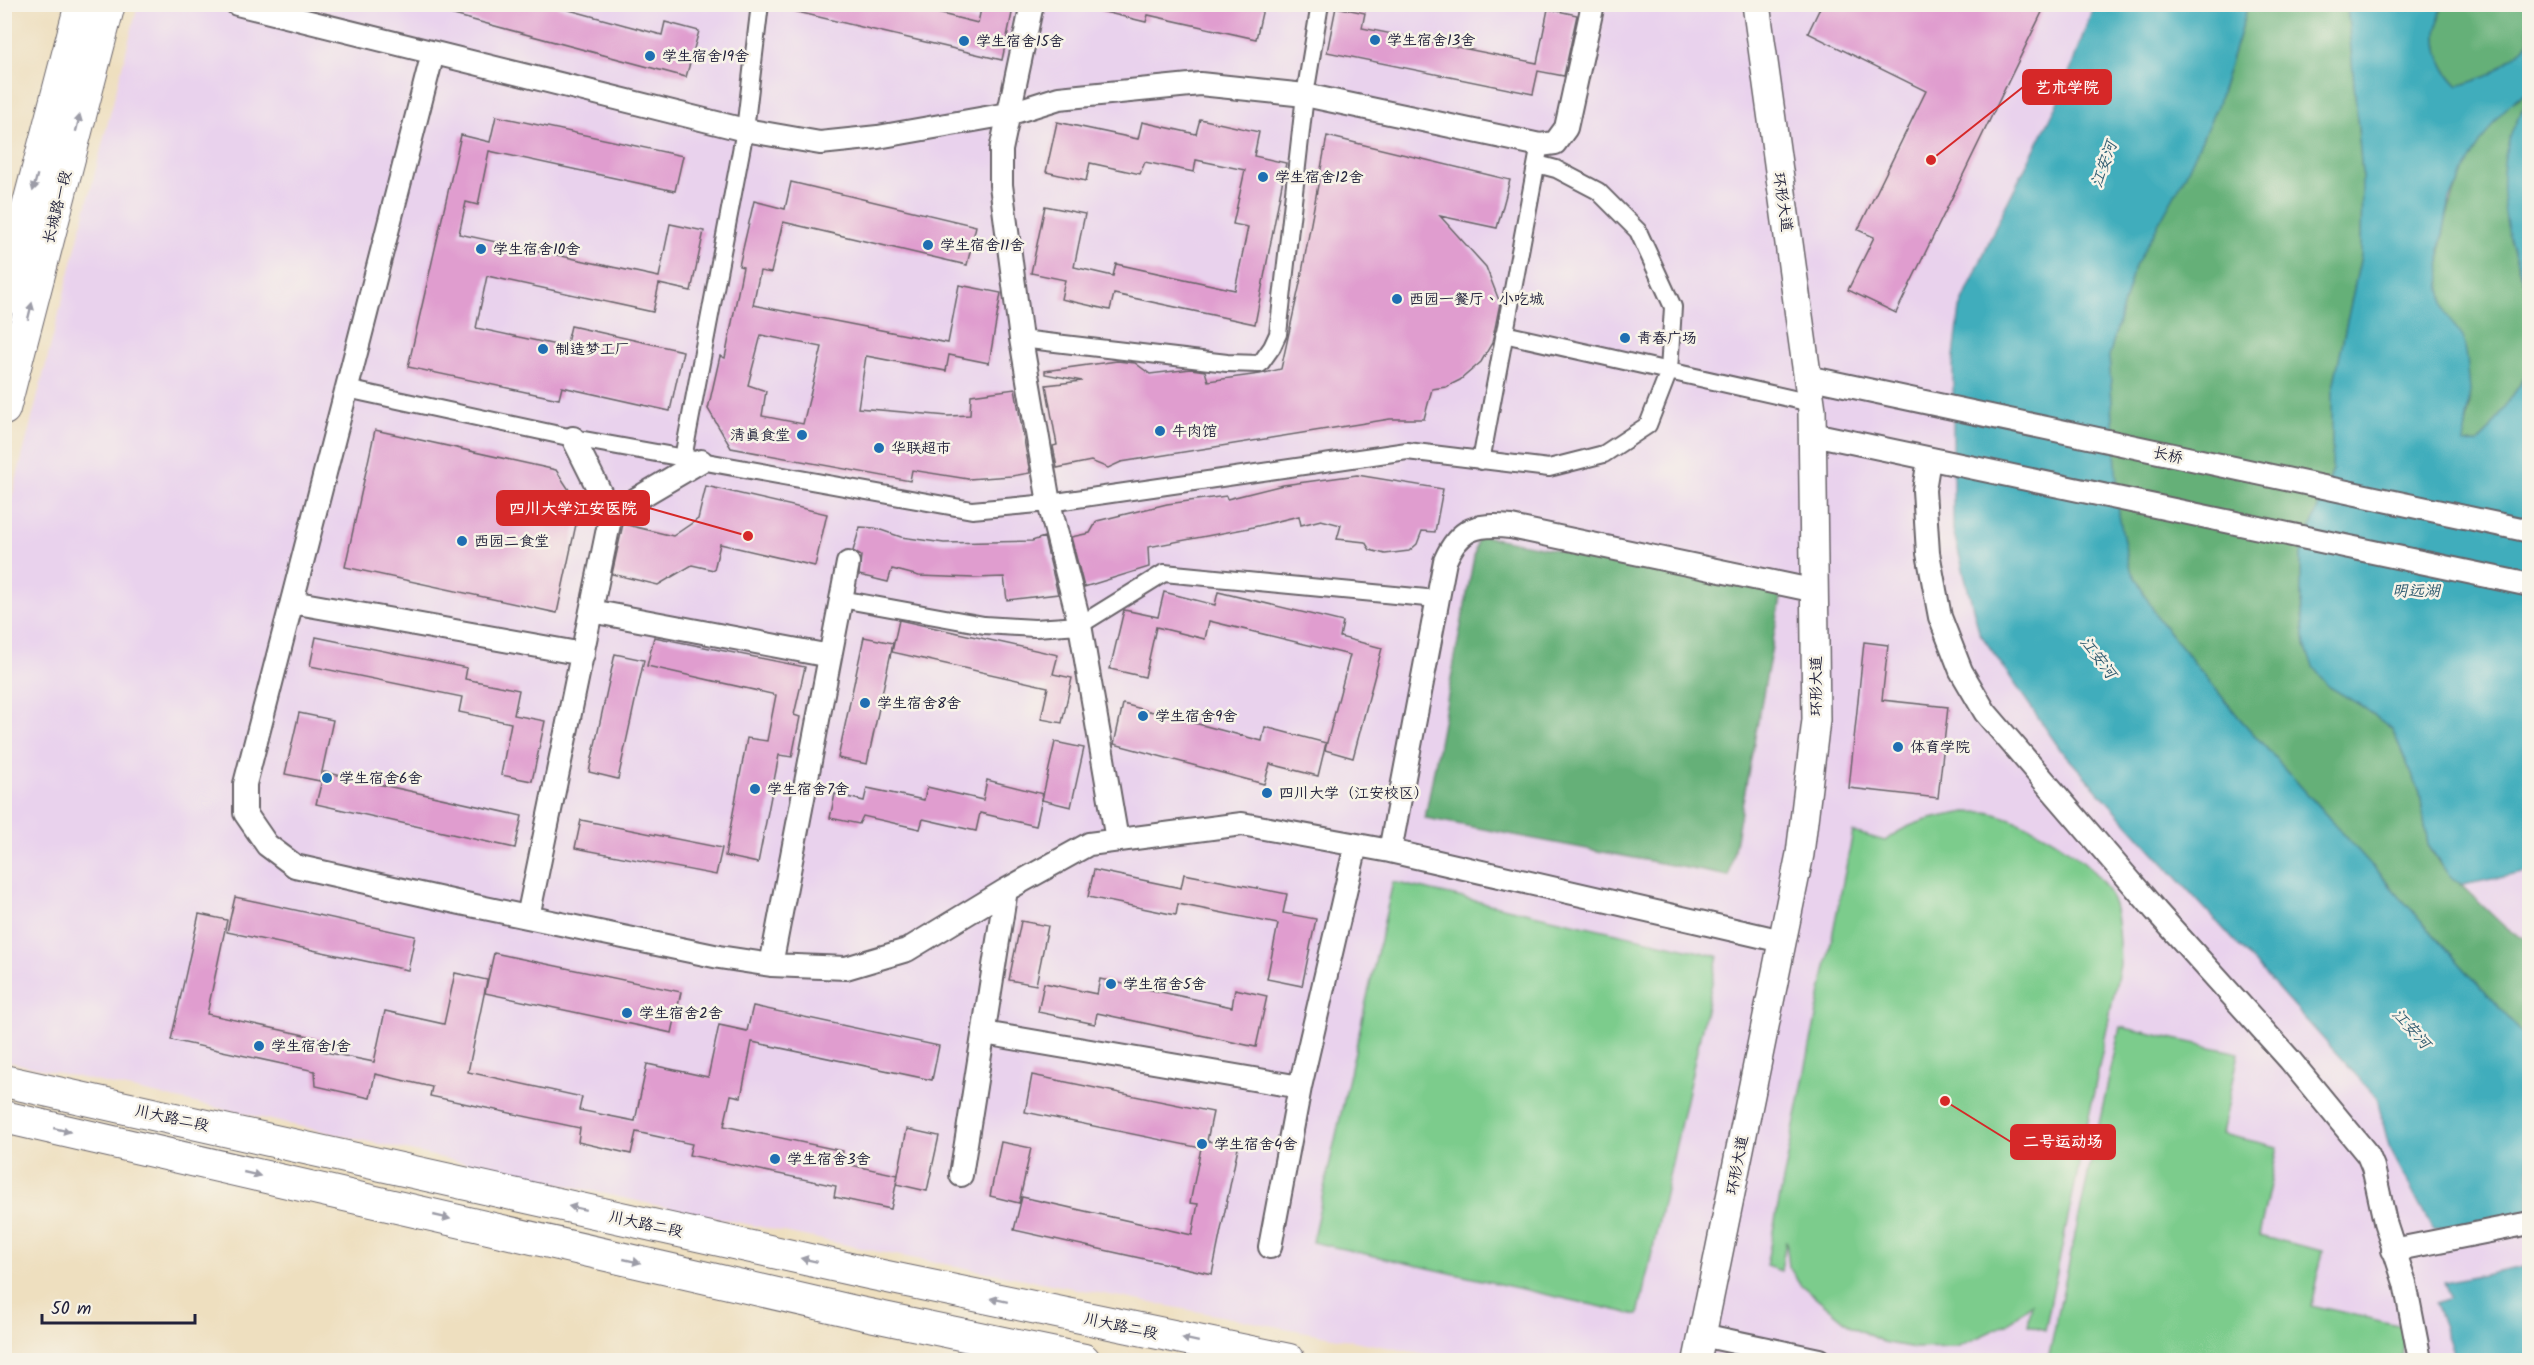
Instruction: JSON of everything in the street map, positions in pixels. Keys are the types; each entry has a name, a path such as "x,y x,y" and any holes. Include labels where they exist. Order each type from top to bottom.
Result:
{"main road":[{"name":"长城路一段","path":"4,299 81,4"},
{"name":"长城路一段","path":"4,409 109,4"},
{"name":"川大路二段","path":"4,1081 868,1273 1289,1360"},
{"path":"4,1117 860,1314 1084,1360"}],"street":[{"path":"237,4 306,13 433,53 745,130 820,143 878,137 1008,114 1059,98 1200,84 1305,95 1538,154 1556,170 1599,191 1638,231 1673,307 1669,371 1648,424 1604,454 1549,468 1407,451 1049,503 972,510 573,438 346,389"},
{"path":"611,514 692,460 745,130 760,4"},
{"path":"1032,4 1001,150 1001,185 1021,339 1049,503 1080,625 1117,840"},
{"path":"1021,339 1227,363 1260,364 1278,334 1305,95 1320,4"},
{"path":"1481,460 1538,154 1555,143 1566,128 1593,4"},
{"name":"环形大道","path":"1700,1348 1800,855 1816,720 1813,434 1809,390 1756,4"},
{"path":"433,53 245,784 245,813 267,845 295,866 719,957 771,965 846,968 907,950 1006,890 1089,844 1242,824 1390,851 1782,941"},
{"path":"1504,334 1669,371 1809,390"},
{"name":"长桥","path":"1809,390 1952,408 2529,531"},
{"path":"1813,434 2529,585"},
{"path":"528,917 611,514 573,438"},
{"path":"1929,459 1924,490 1928,553 1940,617 1960,671 1985,712 1999,729 2156,911 2290,1060 2368,1155 2393,1250 2405,1283 2420,1360"},
{"path":"1390,851 1445,561 1451,546 1469,529 1491,525 1511,527 1816,591"},
{"path":"771,965 848,563"},
{"path":"841,599 984,625 1035,628 1080,625 1164,573 1437,599"},
{"path":"292,602 583,654"},
{"path":"591,611 830,656"},
{"path":"1270,1247 1300,1087 1356,845"},
{"path":"961,1175 1006,890"},
{"path":"984,1033 1300,1087"},
{"path":"2393,1250 2529,1223"},
{"path":"1700,1348 1819,1360"}],"shaded area":[{"name":"四川大学（江安校区）","path":"138,5 2529,5 2529,1360 1456,1360 885,1253 655,1205 5,1061 5,524"}],"green space":[{"path":"2248,5 2347,5 2362,172 2361,256 2332,392 2332,470 2301,554 2301,602 2305,646 2328,686 2362,706 2392,729 2420,793 2428,845 2441,866 2507,929 2529,940 2529,1041 2241,720 2159,620 2129,567 2119,516 2109,356 2134,268 2185,176 2217,106"},
{"path":"2443,5 2529,5 2529,41 2515,56 2488,76 2459,86 2445,68 2438,48 2437,27"},
{"path":"2525,94 2529,101 2521,111 2517,265 2529,295 2529,371 2489,431 2477,443 2463,444 2470,396 2462,361 2446,315 2442,293 2440,272 2444,228 2457,187 2477,148 2504,110"},
{"path":"1478,535 1782,593 1729,876 1425,818"},
{"path":"1967,812 1991,813 2026,825 2063,846 2095,873 2107,889 2114,905 2120,965 2045,1330 2028,1325 2032,1303 2007,1324 1957,1347 1915,1348 1883,1342 1851,1326 1800,1284 1789,1267 1786,1240 1781,1271 1766,1266 1853,832 1885,841 1914,824"},
{"path":"1393,882 1718,956 1638,1315 1312,1242"},
{"path":"2120,1027 2239,1053 2222,1134 2278,1147 2259,1236 2323,1251 2311,1305 2407,1327 2400,1360 2048,1360"}],"water":[{"name":"江安河","path":"2094,5 2248,5 2217,106 2185,176 2134,268 2109,356 2119,515 2129,567 2159,620 2241,720 2529,1041 2529,1211 2433,1230 2389,1147 2377,1098 2060,749 1979,632 1953,530 1953,365 1960,308 1998,221 2059,101"},
{"name":"明远湖","path":"2347,5 2443,5 2437,27 2438,48 2445,68 2459,86 2488,76 2515,56 2529,41 2529,101 2525,94 2516,98 2496,119 2474,153 2450,199 2440,250 2441,288 2446,315 2463,337 2467,357 2470,391 2464,444 2477,443 2489,431 2529,371 2529,872 2463,885 2449,876 2428,845 2420,793 2392,729 2362,706 2328,686 2313,667 2305,646 2301,602 2301,554 2332,470 2332,392 2361,256 2362,172"},
{"path":"2529,101 2529,295 2506,222 2503,172 2507,148 2515,124"},
{"path":"2529,1266 2529,1360 2456,1360 2435,1303 2450,1298 2444,1283"}],"building":[{"name":"学生宿舍19舍","path":"436,4 547,4 662,35 665,22 699,31 686,77 435,10"},
{"name":"学生宿舍15舍","path":"794,4 901,4 978,23 982,4 1014,4 1002,60 793,11"},
{"path":"1101,4 1264,4 1256,39 1148,15 1146,22 1100,11"},
{"path":"1822,4 2046,4 1896,313 1848,290 1874,237 1858,230 1926,91 1808,33"},
{"name":"学生宿舍13舍","path":"1336,7 1365,13 1362,28 1537,63 1548,9 1577,15 1564,76 1538,71 1533,94 1327,52"},
{"path":"496,116 683,156 675,191 489,151 478,205 466,202 459,234 659,277 670,224 704,231 691,291 659,284 653,312 487,276 476,328 566,347 571,326 683,351 670,411 562,387 559,399 408,367 461,135 490,142"},
{"path":"1200,119 1259,132 1254,156 1286,163 1255,324 1114,294 1110,310 1061,299 1065,280 1031,273 1045,206 1085,214 1074,267 1113,276 1116,264 1235,290 1248,227 1233,224 1245,170 1196,160 1194,172 1145,162 1140,174 1090,163 1086,181 1046,172 1057,122 1138,139 1142,122 1196,134"},
{"name":"西园一餐厅、小吃城","path":"1327,136 1510,180 1497,228 1440,216 1486,267 1500,303 1492,343 1481,362 1460,380 1446,387 1432,389 1424,419 1390,419 1121,462 1108,468 1091,461 1057,468 1053,446 1057,445 1046,385 1082,381 1045,374 1045,371 1117,361 1135,363 1150,374 1191,369 1205,371 1208,381 1281,369 1300,283"},
{"path":"791,182 976,226 967,265 783,222 771,273 760,271 753,305 948,343 959,285 1001,293 989,363 949,355 946,371 866,356 858,408 948,416 970,415 971,395 1015,389 1030,473 968,479 912,470 910,481 731,448 708,409 720,356 725,358 743,267 739,266 754,201 785,209","holes":["761,335 822,347 803,424 762,416 766,391 748,385"]},
{"name":"西园二食堂","path":"375,430 556,470 575,499 578,515 557,613 345,567"},
{"path":"1357,475 1443,489 1435,532 1422,531 1417,544 1409,551 1385,554 1370,550 1365,542 1337,539 1341,525 1321,520 1301,525 1299,516 1148,547 1149,567 1084,587 1071,537 1090,533 1097,521 1167,504 1226,496 1227,499 1283,485"},
{"path":"706,486 827,514 815,566 720,544 714,570 692,565 658,585 612,574 623,524 673,536 698,519"},
{"path":"860,527 875,528 901,537 944,543 1032,541 1044,537 1058,594 1007,600 1004,577 919,576 892,569 888,582 859,575 861,556 853,551"},
{"name":"学生宿舍9舍","path":"1164,592 1215,605 1218,592 1343,622 1340,637 1382,648 1353,758 1325,750 1350,655 1209,621 1205,639 1156,627 1145,677 1110,669 1124,610 1158,617"},
{"name":"学生宿舍8舍","path":"899,620 1058,655 1053,674 1072,678 1062,723 1041,719 1048,687 892,652"},
{"path":"316,637 467,668 465,679 519,690 514,715 545,721 532,781 501,775 511,723 459,712 462,697 310,666"},
{"path":"654,637 805,667 794,715 800,717 792,757 779,755 758,863 725,856 747,738 767,741 776,695 647,666"},
{"path":"864,637 893,643 867,764 838,758"},
{"name":"体育学院","path":"1864,642 1888,645 1882,700 1948,707 1938,798 1849,788"},
{"path":"615,654 644,660 618,779 589,772"},
{"name":"学生宿舍9舍","path":"1123,704 1262,741 1265,727 1326,743 1318,776 1270,764 1264,784 1114,744"},
{"path":"299,713 333,720 320,781 285,774"},
{"path":"1055,742 1084,748 1071,807 1042,800"},
{"name":"学生宿舍6舍","path":"324,772 522,816 515,848 316,804"},
{"path":"987,780 1043,794 1036,826 980,813 976,831 923,819 920,829 863,816 859,824 830,818 835,794 864,801 867,788 924,800 927,787 983,800"},
{"path":"581,820 722,848 716,875 575,848"},
{"path":"1094,870 1181,888 1184,874 1287,894 1283,913 1316,919 1302,986 1267,979 1278,924 1178,904 1176,915 1088,897"},
{"path":"235,897 415,936 408,970 227,932"},
{"path":"199,914 227,920 207,1014 323,1039 320,1051 374,1062 385,1011 444,1024 455,973 487,980 468,1072 582,1097 579,1110 635,1121 647,1064 708,1077 719,1025 747,1031 753,1006 939,1046 932,1080 752,1042 741,1097 731,1095 724,1126 843,1151 841,1163 898,1175 891,1209 834,1197 836,1186 689,1155 692,1144 636,1132 631,1154 578,1142 580,1128 430,1096 432,1087 375,1074 370,1098 316,1086 315,1071 171,1040"},
{"path":"1021,921 1048,926 1036,985 1009,980"},
{"name":"学生宿舍2舍","path":"494,953 681,992 672,1033 485,993"},
{"name":"学生宿舍5舍","path":"1100,979 1232,1007 1235,989 1267,996 1256,1047 1097,1013 1095,1024 1038,1012 1044,983 1097,994"},
{"path":"1032,1075 1213,1112 1207,1141 1238,1147 1212,1274 1014,1230 1022,1197 1192,1235 1198,1204 1190,1203 1201,1148 1025,1112"},
{"path":"907,1129 939,1136 927,1191 896,1184"},
{"path":"1001,1142 1031,1148 1019,1203 990,1196"}],"place":[{"name":"学生宿舍13舍","path":"1375,40"},
{"name":"学生宿舍15舍","path":"964,41"},
{"name":"学生宿舍19舍","path":"650,56"},
{"name":"艺术学院","path":"1931,160"},
{"name":"学生宿舍12舍","path":"1263,177"},
{"name":"学生宿舍11舍","path":"928,245"},
{"name":"学生宿舍10舍","path":"481,249"},
{"name":"西园一餐厅、小吃城","path":"1397,299"},
{"name":"青春广场","path":"1625,338"},
{"name":"制造梦工厂","path":"543,349"},
{"name":"牛肉馆","path":"1160,431"},
{"name":"清真食堂","path":"802,435"},
{"name":"华联超市","path":"879,448"},
{"name":"四川大学江安医院","path":"748,536"},
{"name":"西园二食堂","path":"462,541"},
{"name":"学生宿舍8舍","path":"865,703"},
{"name":"学生宿舍9舍","path":"1143,716"},
{"name":"体育学院","path":"1898,747"},
{"name":"学生宿舍6舍","path":"327,778"},
{"name":"学生宿舍7舍","path":"755,789"},
{"name":"四川大学（江安校区）","path":"1267,793"},
{"name":"学生宿舍5舍","path":"1111,984"},
{"name":"学生宿舍2舍","path":"627,1013"},
{"name":"学生宿舍1舍","path":"259,1046"},
{"name":"二号运动场","path":"1945,1101"},
{"name":"学生宿舍4舍","path":"1202,1144"},
{"name":"学生宿舍3舍","path":"775,1159"}]}
